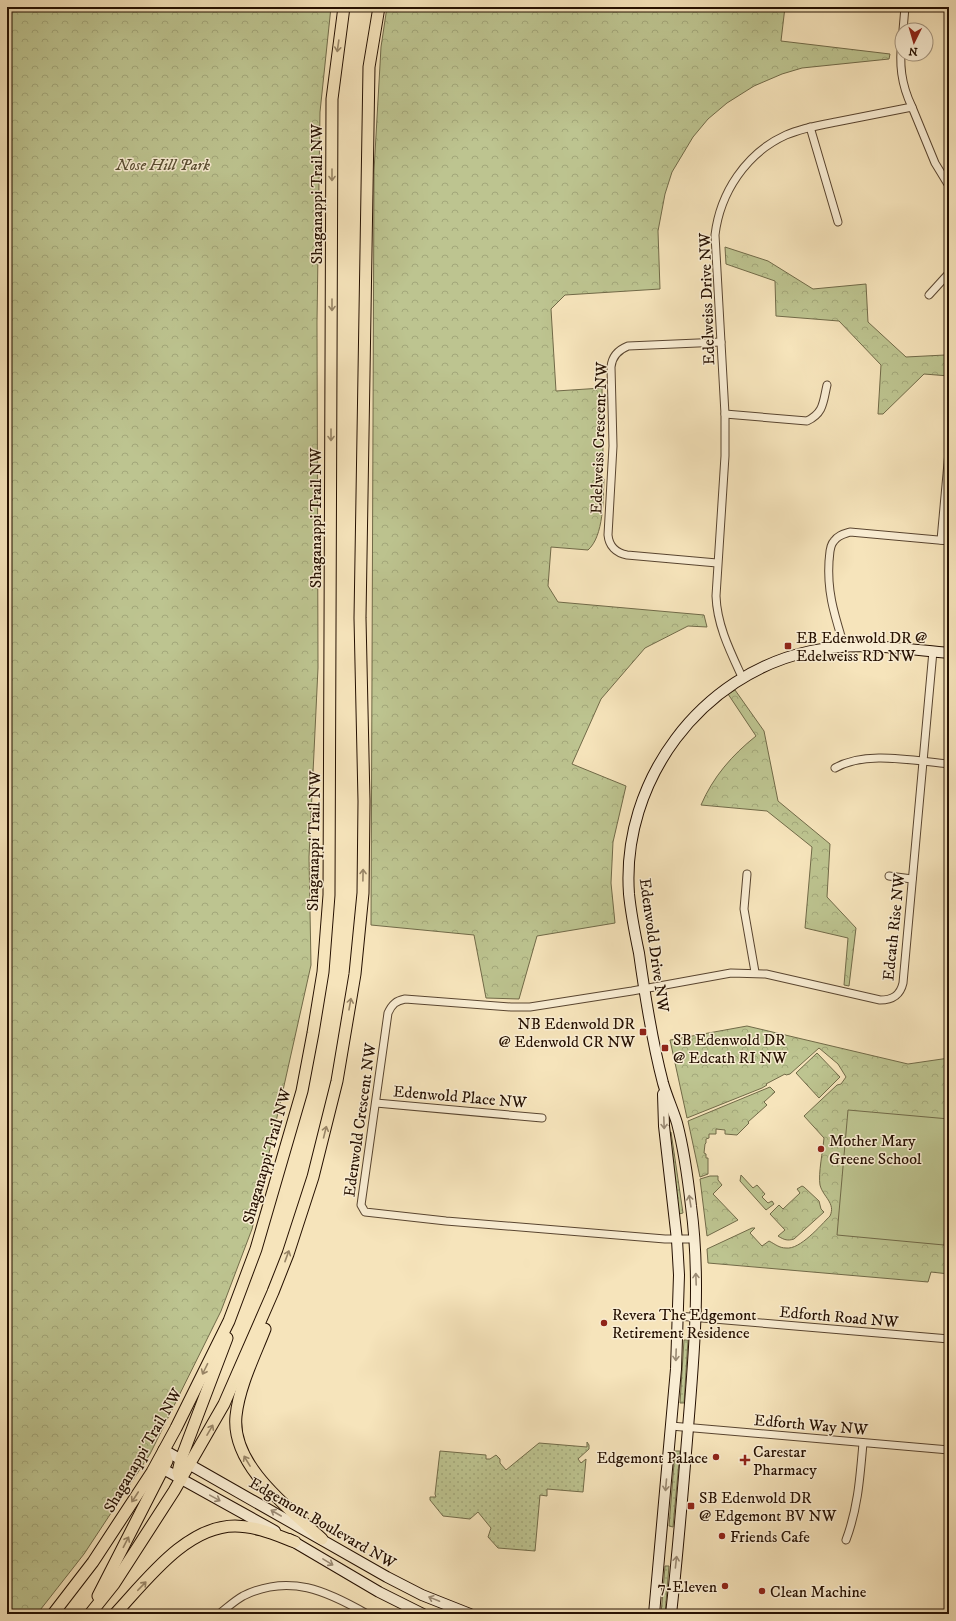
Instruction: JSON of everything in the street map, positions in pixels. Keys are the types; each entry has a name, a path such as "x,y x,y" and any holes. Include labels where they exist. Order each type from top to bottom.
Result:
{"main road":[{"name":"Shaganappi Trail NW","path":"53,1614 93,1562 160,1467 164,1450 229,1322 256,1249 302,1091 313,1033 323,972 329,895 332,99 344,7"},
{"path":"186,1462 224,1404 288,1254 313,1177 338,1081 355,974 363,893 364,802 360,618 368,67 379,7"},
{"path":"273,1292 274,1303 240,1395 236,1417 237,1438 245,1459 256,1474 270,1490 322,1539"},
{"path":"89,1614 114,1584 181,1480 226,1341 229,1322"},
{"path":"89,1614 160,1467"},
{"path":"115,1614 185,1542 203,1532 221,1527 236,1526 259,1529 294,1542"}],"street":[{"path":"904,22 906,7"},
{"path":"901,62 901,72 905,92 935,163 949,186"},
{"name":"Edelweiss Drive NW","path":"742,677 722,630 716,609 717,563 724,484 725,414 715,235 719,212 738,175 749,162 764,148 787,134 810,127 912,107"},
{"path":"810,127 838,222"},
{"path":"929,295 949,274"},
{"name":"Edelweiss Crescent NW","path":"717,563 621,554 611,545 608,535 613,446 611,367 612,360 616,354 621,348 628,346 721,342"},
{"path":"725,414 807,421 822,410 827,385"},
{"path":"844,646 831,603 828,580 830,553 834,541 841,535 850,532 945,540 949,452"},
{"name":"Edenwold Drive NW","path":"671,1614 697,1318 694,1239 691,1206 677,1123 664,1084 644,989 629,895 633,833 640,808 652,775 677,735 691,719 712,700 742,677 792,656 821,649 844,646 867,646 949,653"},
{"name":"Edcath Rise NW","path":"644,989 731,973 755,972 880,1000 894,998 902,989 933,651"},
{"path":"835,768 844,763 869,758 949,764"},
{"path":"747,874 744,909 755,972"},
{"path":"889,876 912,879"},
{"name":"Edenwold Crescent NW","path":"644,989 530,1007 504,1007 405,998 392,1005 388,1013 361,1205 365,1212 453,1222 677,1240 694,1239"},
{"name":"Edenwold Drive NW","path":"654,1614 676,1369 679,1275 677,1240 664,1126 664,1084"},
{"name":"Edenwold Place NW","path":"376,1103 542,1118"},
{"name":"Edforth Road NW","path":"678,1316 949,1340"},
{"name":"Edforth Way NW","path":"671,1426 949,1450"},
{"path":"846,1540 858,1500 863,1443"},
{"name":"Edgemont Boulevard NW","path":"164,1450 322,1539 387,1578 422,1595 470,1614"},
{"name":"Edgemont Boulevard NW","path":"160,1467 294,1542 379,1592 423,1614"},
{"path":"219,1614 235,1601 258,1590 287,1586 308,1588 326,1593 367,1614"},
{"path":"672,1601 677,1614"}],"green space":[{"name":"Nose Hill Park","path":"7,7 331,7 320,112 317,322 318,668 309,857 311,965 252,1229 221,1311 150,1454 84,1554 37,1614 7,1614"},
{"path":"387,7 785,7 781,41 890,54 889,59 802,68 782,74 754,86 727,103 708,119 693,137 672,172 665,194 658,231 660,289 565,295 551,309 556,391 602,388 603,454 601,476 604,479 602,517 597,536 593,544 588,550 551,547 548,586 558,602 704,615 707,627 688,626 645,648 601,699 572,764 626,786 613,842 611,883 615,923 537,936 519,999 486,998 474,935 371,925 374,171 381,47"},
{"path":"725,247 768,261 813,289 866,284 868,322 906,357 945,355 949,351 949,376 924,374 883,414 878,414 881,365 839,321 776,316 775,281 726,264"},
{"path":"735,690 764,731 778,801 830,844 827,897 856,928 849,986 844,985 848,938 805,928 812,847 767,811 701,805 711,785 724,767 756,736 728,694"},
{"name":"Mother Mary Greene School","path":"747,1026 908,1064 949,1058 949,1274 931,1272 928,1282 708,1263 707,1249 752,1228 755,1228 750,1233 762,1246 769,1241 779,1247 792,1248 804,1241 816,1231 830,1216 831,1211 830,1204 820,1185 820,1168 824,1138 804,1116 837,1085 841,1084 846,1077 838,1064 819,1048 790,1074 785,1074 766,1084 767,1085 762,1088 687,1118 670,1040"},
{"path":"817,1053 840,1077 819,1098 796,1073"},
{"path":"770,1087 775,1092 764,1102 767,1105 748,1122 749,1123 737,1135 725,1134 725,1130 716,1129 716,1134 709,1134 709,1138 706,1139 704,1153 706,1154 706,1158 708,1158 708,1174 700,1177 688,1121"},
{"path":"848,1110 949,1119 949,1191 944,1245 837,1235"},
{"path":"671,1132 683,1213 679,1214 669,1133"},
{"path":"741,1175 753,1188 757,1185 765,1194 762,1197 768,1203 772,1201 774,1204 766,1210 740,1181"},
{"path":"710,1176 718,1176 718,1180 722,1185 713,1194 738,1220 707,1236 700,1179"},
{"path":"802,1186 819,1201 821,1209 824,1212 794,1239 784,1239 778,1236 785,1230 770,1214 779,1205 783,1209 800,1193 797,1189"},
{"path":"684,1340 688,1340 684,1403 680,1403"},
{"path":"587,1442 589,1449 578,1459 581,1463 586,1459 583,1492 547,1489 547,1496 540,1495 535,1551 498,1548 488,1537 491,1528 478,1512 470,1519 443,1516 430,1500 430,1497 436,1497 435,1494 440,1451 486,1455 486,1459 490,1459 496,1455 506,1470 539,1443 587,1447"},
{"path":"675,1451 680,1451 673,1527 669,1526"},
{"path":"665,1566 669,1566 665,1614 661,1614"}],"place":[{"name":"EB Edenwold DR @ Edelweiss RD NW","path":"788,646"},
{"name":"NB Edenwold DR @ Edenwold CR NW","path":"643,1032"},
{"name":"SB Edenwold DR @ Edcath RI NW","path":"665,1048"},
{"name":"Mother Mary Greene School","path":"821,1149"},
{"name":"Revera The Edgemont Retirement Residence","path":"604,1323"},
{"name":"Edgemont Palace","path":"716,1457"},
{"name":"Carestar Pharmacy","path":"745,1460"},
{"name":"SB Edenwold DR @ Edgemont BV NW","path":"691,1506"},
{"name":"Friends Cafe","path":"722,1536"},
{"name":"7-Eleven","path":"725,1586"},
{"name":"Clean Machine","path":"762,1591"}]}
